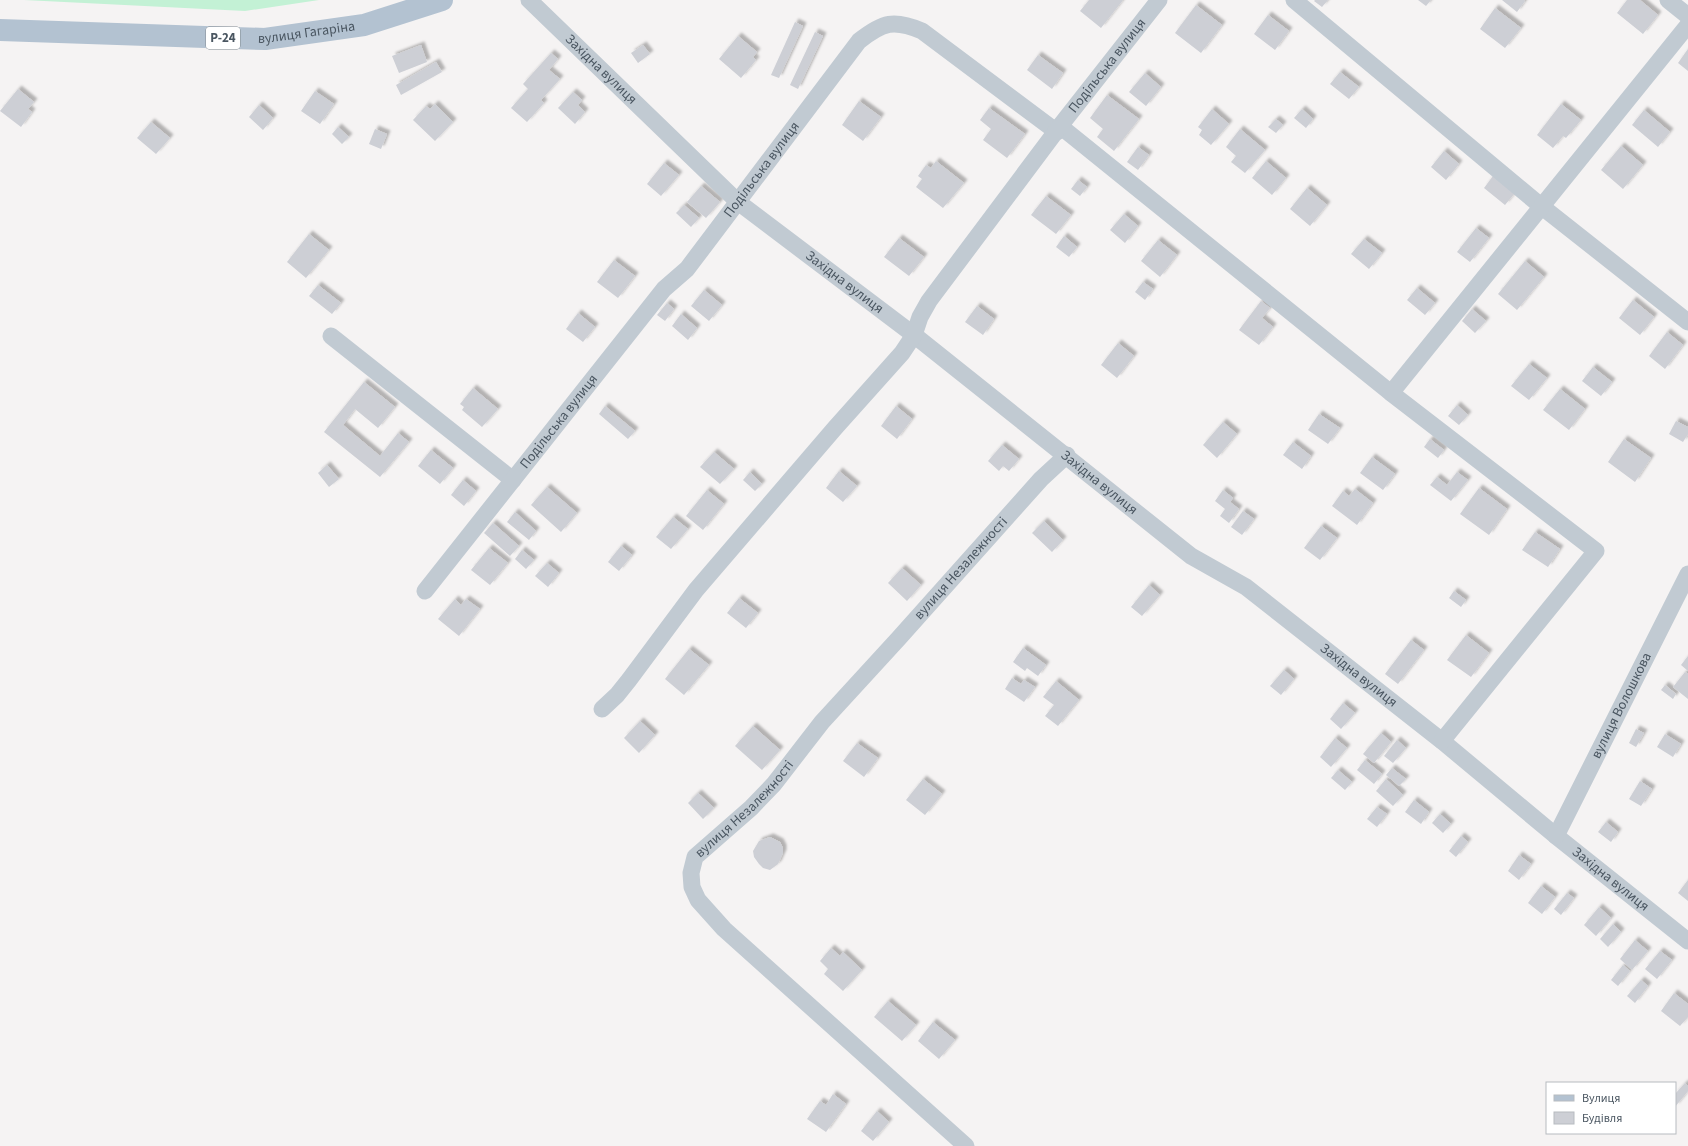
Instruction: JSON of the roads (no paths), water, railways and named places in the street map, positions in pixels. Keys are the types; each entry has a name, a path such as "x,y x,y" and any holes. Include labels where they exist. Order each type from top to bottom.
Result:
{"main road":[{"name":"вулиця Гагаріна","path":"0,30 265,39 364,25 442,0"}],"street":[{"name":"Західна вулиця","path":"529,0 738,202 914,334 1191,556 1246,587 1442,742 1556,836 1688,941"},
{"name":"Подільська вулиця","path":"602,709 617,695 629,680 696,590 835,428 902,353 914,334 920,317 929,301 1058,129 1159,0"},
{"path":"1294,0 1541,206 1688,322"},
{"path":"1668,0 1688,16"},
{"name":"Подільська вулиця","path":"425,591 664,289 687,269 859,41 881,27 894,23 907,25 922,31 1058,129"},
{"path":"1391,393 1688,25"},
{"path":"1058,129 1391,393 1596,551 1442,742"},
{"name":"Подільська вулиця","path":"331,336 513,480"},
{"name":"вулиця Незалежності","path":"966,1146 724,929 698,900 692,887 691,872 695,857 751,808 774,784 822,722 1041,479 1066,455"},
{"name":"вулиця Волошкова","path":"1556,836 1688,574"}]}
